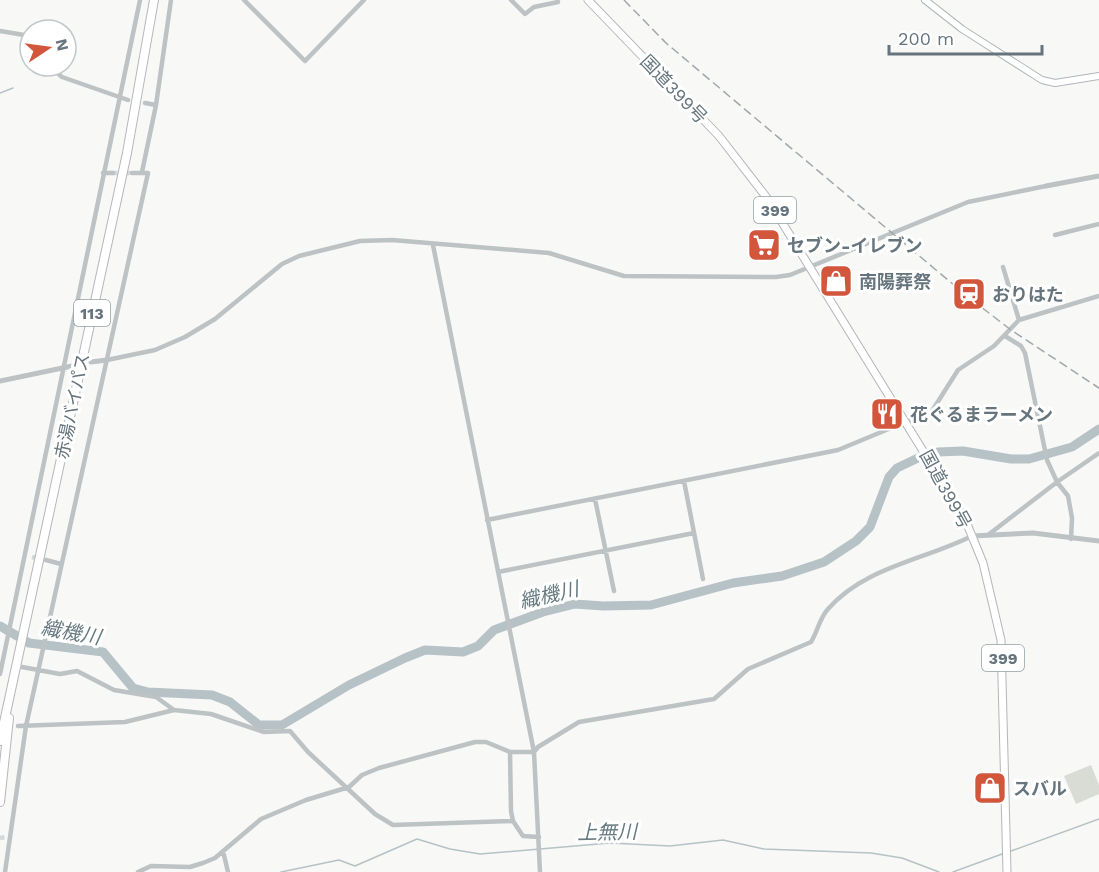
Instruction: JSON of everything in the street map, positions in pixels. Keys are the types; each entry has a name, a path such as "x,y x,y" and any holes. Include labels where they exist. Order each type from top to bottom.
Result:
{"highway":[{"name":"赤湯バイパス","path":"0,741 127,153 154,0"},
{"name":"国道399号","path":"588,0 719,136 767,198 924,449 972,536 990,588 1004,664 1007,872"},
{"path":"0,802 14,675"}],"main road":[{"path":"925,0 962,29 1042,80 1055,83 1099,76"}],"street":[{"path":"0,674 140,0"},
{"path":"142,172 156,105 171,0"},
{"path":"244,0 305,61 364,0"},
{"path":"511,0 525,14 534,7 558,2"},
{"path":"0,31 18,33"},
{"path":"62,78 119,99 128,100"},
{"path":"145,103 156,105"},
{"path":"5,872 26,726 37,670 148,173 132,172"},
{"path":"103,173 113,173"},
{"path":"91,362 155,350 185,337 215,319 282,264 299,256 374,240 549,254 634,276 776,277 790,275 968,202 1099,177"},
{"path":"1055,235 1099,224"},
{"path":"433,245 534,752 540,872"},
{"path":"1003,267 1019,320"},
{"path":"487,519 838,450 906,420 913,421 932,411 958,370 1005,336 1019,320 1099,296"},
{"path":"1005,336 1021,346 1024,353 1043,448 1057,482 1068,496 1072,518 1071,539"},
{"path":"0,381 72,366"},
{"path":"987,536 1099,453"},
{"path":"684,481 703,579"},
{"path":"595,499 614,591"},
{"path":"498,572 694,533"},
{"path":"534,752 538,747 579,722 714,699 748,669 810,642 820,619 842,596 896,564 972,536 1033,533 1099,541"},
{"path":"23,555 32,557"},
{"path":"46,561 62,564"},
{"path":"1,662 9,664"},
{"path":"22,667 60,674 77,670 114,690 156,697 174,710"},
{"path":"18,726 125,722 174,710 211,714 242,727 258,728 264,732 290,731 308,752 349,787 375,814 393,825 513,821"},
{"path":"138,872 152,866 190,867 214,858 261,819 306,800 349,787 362,775 379,768 462,744 486,742 510,752 534,752"},
{"path":"510,752 513,821 523,836 539,837"},
{"path":"4,837 11,835"},
{"path":"223,851 228,872"}],"shaded area":[{"path":"1091,765 1099,785 1099,794 1076,804 1064,776"}],"waterway":[{"path":"0,93 13,88"},
{"name":"織機川","path":"0,626 29,643 103,652 133,688 148,692 212,695 230,702 259,725 282,725 349,685 405,658 425,650 463,652 478,646 494,630 543,612 575,604 651,605 733,583 782,576 824,562 856,541 870,527 889,477 897,468 918,458 938,452 963,451 1011,459 1029,459 1072,447 1099,429"},
{"name":"上無川","path":"1011,851 1099,819"},
{"name":"上無川","path":"281,872 339,860 355,866 417,839 450,849 480,854 610,843 670,846 723,840 764,849 871,853 902,858 939,872"},
{"name":"上無川","path":"953,872 1002,854"}],"tunnel":[{"path":"113,173 132,173"},
{"path":"32,557 46,560"},
{"path":"0,838 5,837"}],"railway":[{"path":"624,0 666,43 967,296 1011,330 1099,388"}],"place":[{"name":"セブン-イレブン","path":"764,245"},
{"name":"南陽葬祭","path":"836,281"},
{"name":"おりはた","path":"969,294"},
{"name":"花ぐるまラーメン","path":"887,414"},
{"name":"スバル","path":"990,788"}]}
